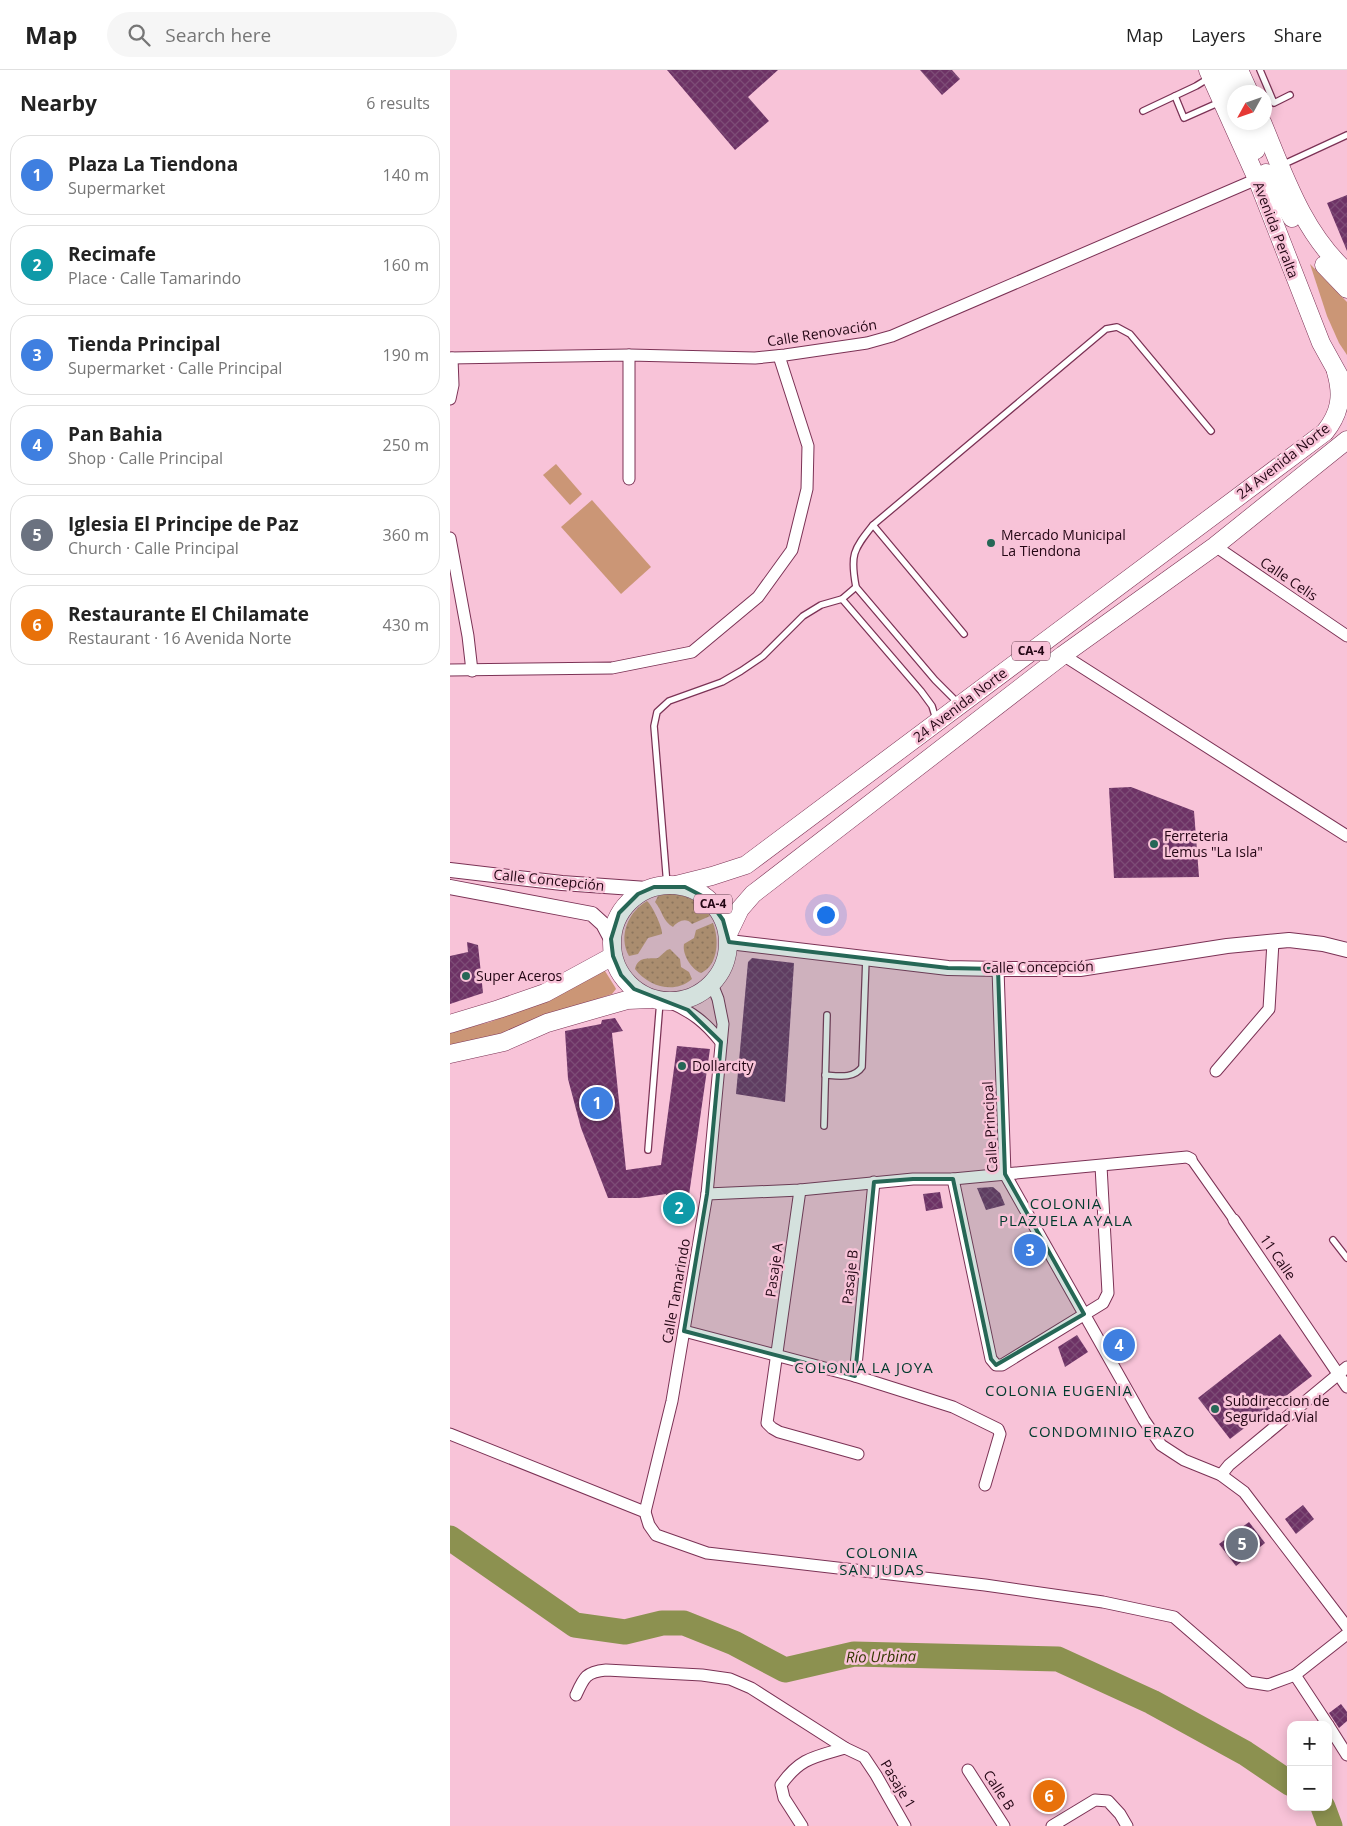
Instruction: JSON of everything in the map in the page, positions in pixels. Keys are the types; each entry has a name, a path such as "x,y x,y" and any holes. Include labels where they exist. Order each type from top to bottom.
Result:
{"main road":[{"path":"1227,71 1241,85"},
{"name":"Avenida Peralta","path":"1227,71 1228,85"},
{"name":"Avenida Peralta","path":"1245,130 1268,173 1294,199 1324,249 1347,272"},
{"path":"1249,130 1268,173 1303,236 1322,263 1347,288"},
{"name":"Avenida Peralta","path":"1263,130 1268,173 1308,312 1341,372 1347,389"},
{"name":"24 Avenida Norte","path":"672,885 712,876 746,865 1324,432 1333,422 1340,403 1341,372"},
{"name":"24 Avenida Norte","path":"728,938 740,909 753,894 1064,655 1215,546 1347,440"},
{"name":"CA-4","path":"450,1054 504,1042 547,1023 627,1000 660,1000 693,997 712,984 725,962 728,938 719,912 708,899 693,890 672,885 647,889 638,894 625,906 616,921 611,938 613,956 619,972 627,983 642,995 660,1000"},
{"path":"450,1024 499,1010 546,993 613,956"}],"street":[{"name":"Calle Renovación","path":"451,358 628,355 755,358 867,343 892,336 1268,173"},
{"path":"628,355 629,479"},
{"path":"450,670 612,668 692,652 758,597 792,550 807,489 808,446 779,356"},
{"path":"450,399 453,384 451,358"},
{"path":"450,538 468,636 472,670"},
{"name":"Calle Celis","path":"1215,546 1347,636"},
{"path":"1064,655 1347,836"},
{"name":"Calle Concepción","path":"450,870 562,883 647,889"},
{"path":"450,887 592,914 603,924 611,938"},
{"name":"Calle Concepción","path":"728,938 948,968 998,969 1080,969 1227,946 1289,940 1323,944 1347,950"},
{"path":"1216,1071 1269,1009 1274,942"},
{"name":"Calle Principal","path":"998,969 1005,1174 1144,1420 1161,1445 1184,1460 1221,1475 1244,1492 1347,1627"},
{"name":"Calle Tamarindo","path":"645,1512 672,1401 707,1194 723,1024 718,999 712,984"},
{"path":"660,1000 688,1010 700,1018 721,1042"},
{"path":"707,1194 800,1190 874,1182 953,1179 1191,1158"},
{"name":"11 Calle","path":"1191,1158 1343,1370 1347,1386"},
{"path":"953,1179 991,1359 996,1365 1002,1365 1103,1303 1108,1293 1101,1166"},
{"name":"Pasaje B","path":"855,1376 874,1182"},
{"name":"Pasaje A","path":"800,1190 767,1423 779,1432 858,1454"},
{"path":"684,1331 855,1376 953,1407 998,1429 1000,1434 985,1485"},
{"path":"1221,1475 1229,1465 1343,1370"},
{"path":"450,1434 645,1512 649,1525 656,1535 707,1553 985,1585 1103,1602 1174,1617 1249,1682 1268,1684 1295,1675 1347,1634"},
{"name":"Pasaje 1","path":"576,1695 583,1679 595,1671 606,1670 702,1675 730,1680 751,1688 844,1748 864,1758 905,1826"},
{"path":"1295,1675 1325,1721"},
{"path":"1332,1731 1347,1754"},
{"path":"802,1826 784,1798 781,1786 790,1772 808,1759 844,1748"},
{"name":"Calle B","path":"968,1770 1004,1826"},
{"path":"1052,1826 1095,1800 1108,1801 1120,1814 1127,1826"}],"lane":[{"path":"1260,70 1274,103 1290,96"},
{"path":"1143,111 1227,71"},
{"path":"1175,96 1184,118 1227,99"},
{"path":"1268,173 1347,135"},
{"path":"960,704 935,680 856,587 852,566 857,545 873,525 1106,329 1117,327 1130,334 1211,432"},
{"path":"873,525 964,634"},
{"path":"672,885 654,726 657,712 669,701 722,682 741,671 763,656 803,616 821,605 842,599 856,587"},
{"path":"842,599 921,691 932,706 938,722"},
{"path":"825,1075 849,1076 862,1067 866,958"},
{"path":"648,1150 660,1000"},
{"path":"824,1126 827,1014"},
{"path":"1333,1240 1347,1258"}],"highlighted area":[{"path":"654,887 685,887 708,899 723,920 729,942 948,968 998,969 1005,1174 1084,1314 996,1365 991,1359 953,1179 913,1179 874,1182 855,1376 684,1331 707,1194 721,1042 688,1010 634,989 621,975 613,956 611,939 619,913 638,894"}],"shaded area":[{"path":"1310,264 1347,302 1347,355 1339,343 1327,316"},
{"path":"556,464 582,494 570,505 543,475"},
{"path":"592,500 651,567 621,594 561,527"},
{"path":"668,894 692,899 702,906 710,916 692,924 682,921 673,927 667,922 655,902 658,896"},
{"path":"647,901 657,917 662,934 648,938 638,954 629,956 624,941 627,925 635,911"},
{"path":"713,923 717,943 716,951 711,964 701,973 688,961 684,952 684,944 694,938 696,930"},
{"path":"670,949 680,959 681,967 689,972 692,979 685,984 669,987 654,984 640,975 635,969 641,960 658,958"},
{"path":"602,970 605,971 616,989 612,994 564,1010 512,1031 450,1048 450,1032 490,1022 524,1009"}],"building":[{"path":"667,70 778,70 748,97 769,121 735,150"},
{"path":"920,70 952,70 960,79 942,95"},
{"path":"1347,195 1347,251 1327,203"},
{"name":"Ferreteria Lemus \"La Isla\"","path":"1131,787 1194,811 1199,877 1114,878 1109,788"},
{"name":"Super Aceros","path":"467,942 478,945 483,993 450,1004 450,956 468,952"},
{"path":"752,958 794,963 785,1102 736,1094 748,962"},
{"path":"615,1018 623,1031 612,1033 626,1170 661,1165 677,1046 710,1049 689,1195 692,1195 692,1221 666,1221 666,1194 639,1198 608,1198 581,1128 568,1079 565,1031 601,1024 602,1020"},
{"path":"993,1187 1000,1193 1005,1205 986,1210 977,1188"},
{"path":"940,1192 943,1208 926,1211 923,1194"},
{"path":"1035,1242 1043,1257 1024,1262 1015,1243"},
{"path":"1280,1334 1312,1376 1230,1439 1198,1398"},
{"path":"1077,1335 1088,1352 1065,1367 1058,1347"},
{"path":"1303,1505 1314,1519 1296,1534 1285,1519"},
{"path":"1249,1522 1265,1543 1236,1566 1219,1544"},
{"path":"1341,1704 1347,1712 1347,1721 1339,1728 1329,1713"},
{"path":"1050,1779 1065,1803 1048,1814 1033,1790"}],"waterway":[{"name":"Río Urbina","path":"450,1538 575,1625 625,1632 662,1623 684,1623 734,1643 785,1670 854,1654 1058,1659 1152,1702 1245,1753 1287,1781"},
{"name":"Río Urbina","path":"1324,1811 1330,1826"}],"place":[{"name":"Mercado Municipal La Tiendona","path":"991,543"},
{"name":"Ferreteria Lemus \"La Isla\"","path":"1154,844"},
{"name":"Super Aceros","path":"466,976"},
{"name":"Dollarcity","path":"682,1066"},
{"name":"Plaza La Tiendona","path":"597,1103"},
{"name":"Recimafe","path":"679,1208"},
{"name":"Tienda Principal","path":"1030,1250"},
{"name":"Pan Bahia","path":"1119,1345"},
{"name":"Subdireccion de Seguridad Vial","path":"1215,1409"},
{"name":"Iglesia El Principe de Paz","path":"1242,1544"},
{"name":"Restaurante El Chilamate","path":"1049,1796"}],"district":[{"name":"COLONIA PLAZUELA AYALA","path":"1066,1212"},
{"name":"COLONIA LA JOYA","path":"864,1368"},
{"name":"COLONIA EUGENIA","path":"1059,1391"},
{"name":"CONDOMINIO ERAZO","path":"1112,1432"},
{"name":"COLONIA SAN JUDAS","path":"882,1562"}]}
